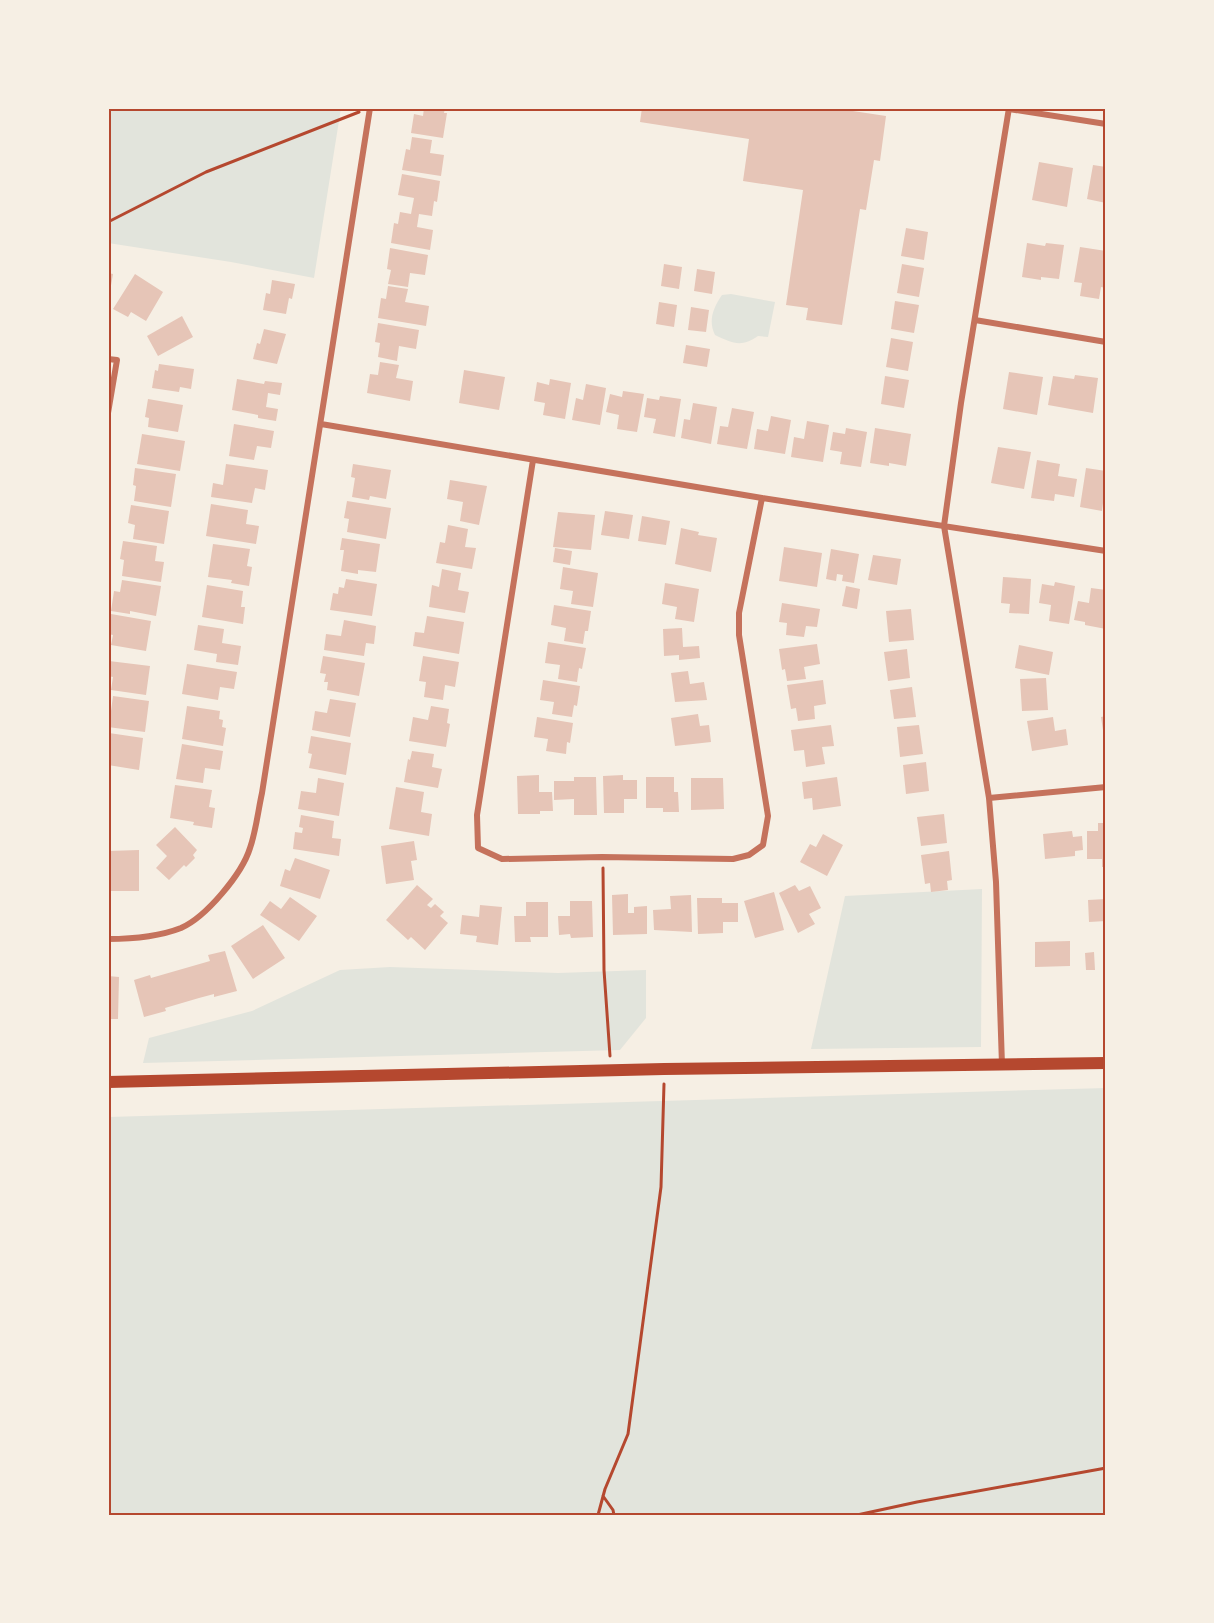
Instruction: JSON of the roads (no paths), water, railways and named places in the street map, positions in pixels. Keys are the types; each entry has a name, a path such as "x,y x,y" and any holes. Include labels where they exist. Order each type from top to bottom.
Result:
{"main road":[{"path":"108,1082 610,1070 1106,1063"}],"street":[{"path":"108,939 138,939 182,927 207,909 233,881 250,849 262,793 370,108"},
{"path":"1002,1065 996,882 989,798 944,526 961,403 1009,108 1106,124"},
{"path":"975,320 1106,342"},
{"path":"108,359 117,360 108,413"},
{"path":"321,424 762,498 1106,551"},
{"path":"533,460 477,815 478,848 502,859 602,857 733,859 749,855 763,845 768,816 739,636 739,613 762,498"},
{"path":"989,798 1106,787"}]}
